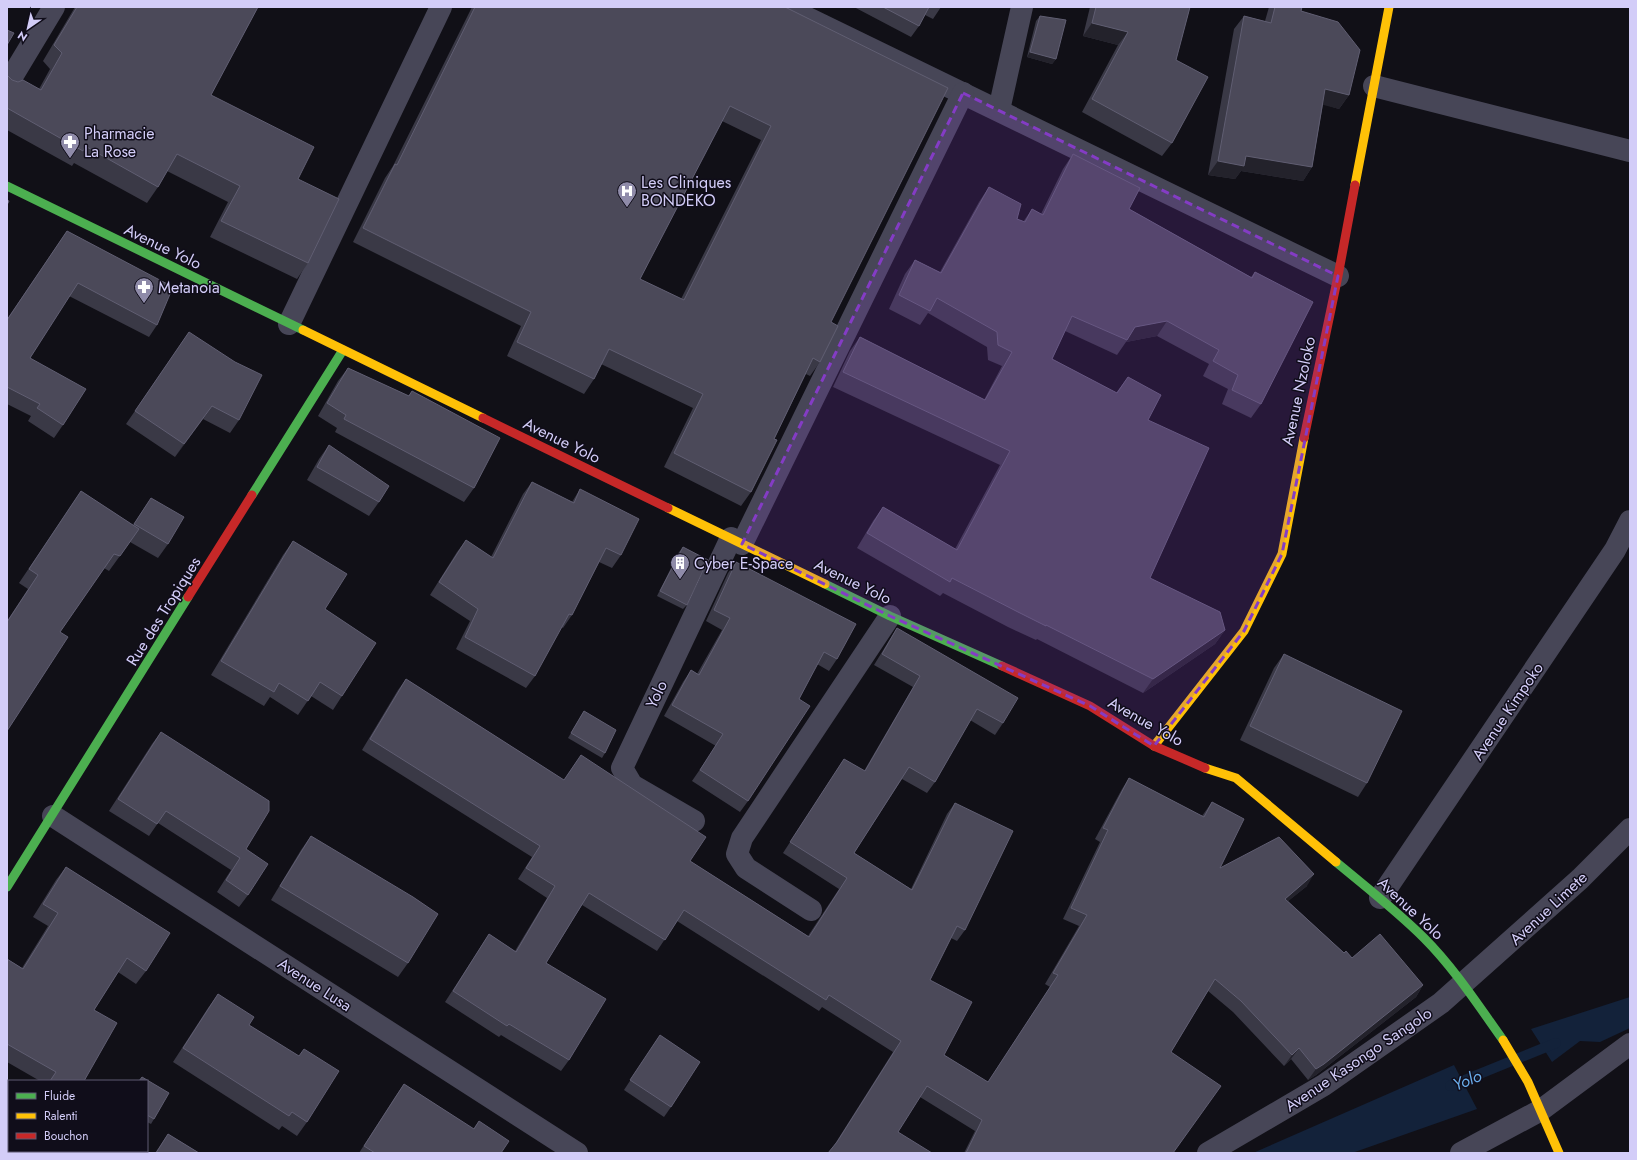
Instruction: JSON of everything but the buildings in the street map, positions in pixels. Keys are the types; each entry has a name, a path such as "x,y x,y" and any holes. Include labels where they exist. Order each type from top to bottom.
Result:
{"street":[{"path":"7,84 54,7"},
{"path":"289,324 441,7"},
{"path":"786,7 1338,276"},
{"path":"999,110 1022,7"},
{"name":"Avenue Nzoloko","path":"1154,746 1244,631 1282,554 1297,470 1338,276 1390,7"},
{"path":"1374,86 1630,152"},
{"path":"736,541 963,93"},
{"name":"Avenue Yolo","path":"7,186 890,616 1090,706 1154,746 1195,764 1236,778 1380,898 1425,939 1463,984 1506,1044 1528,1082 1559,1153"},
{"name":"Rue des Tropiques","path":"7,887 53,816 343,350"},
{"name":"Avenue Kimpoko","path":"1380,898 1615,550 1630,521"},
{"name":"Yolo","path":"694,821 632,785 622,768 736,541"},
{"path":"811,910 746,868 737,854 742,838 890,616"},
{"name":"Avenue Lusa","path":"53,816 577,1153"},
{"name":"Avenue Limete","path":"1463,984 1580,880 1630,829"},
{"name":"Avenue Kasongo Sangolo","path":"1208,1153 1324,1086 1441,1003 1463,984"},
{"path":"1461,1153 1540,1110 1630,1044"}],"highlighted area":[{"path":"963,93 1338,276 1282,554 1244,631 1154,746 1090,706 890,616 742,544"}],"water":[{"path":"1630,997 1630,1028 1600,1042 1580,1041 1552,1062 1531,1029"},
{"path":"1454,1065 1477,1109 1352,1153 1253,1153"}],"waterway":[{"name":"Yolo","path":"1450,1086 1556,1043"}],"traffic: fast":[{"path":"7,186 303,330"},
{"path":"252,495 343,350"},
{"path":"825,584 890,616 1002,666"},
{"path":"7,887 188,597"},
{"path":"1336,862 1381,899 1424,938 1465,987 1503,1040"}],"traffic: slow":[{"path":"1355,185 1389,7"},
{"path":"303,330 483,418"},
{"path":"1154,746 1244,631 1282,554 1304,438"},
{"path":"668,508 825,584"},
{"path":"1205,768 1236,778 1336,862"},
{"path":"1503,1040 1528,1082 1559,1153"}],"traffic: jam":[{"path":"1304,438 1338,276 1355,185"},
{"path":"483,418 668,508"},
{"path":"188,597 252,495"},
{"path":"1002,666 1090,706 1154,746 1205,768"}],"place":[{"name":"Pharmacie La Rose","path":"70,159"},
{"name":"Les Cliniques BONDEKO","path":"627,208"},
{"name":"Metanoia","path":"144,304"},
{"name":"Cyber E-Space","path":"680,580"}]}
